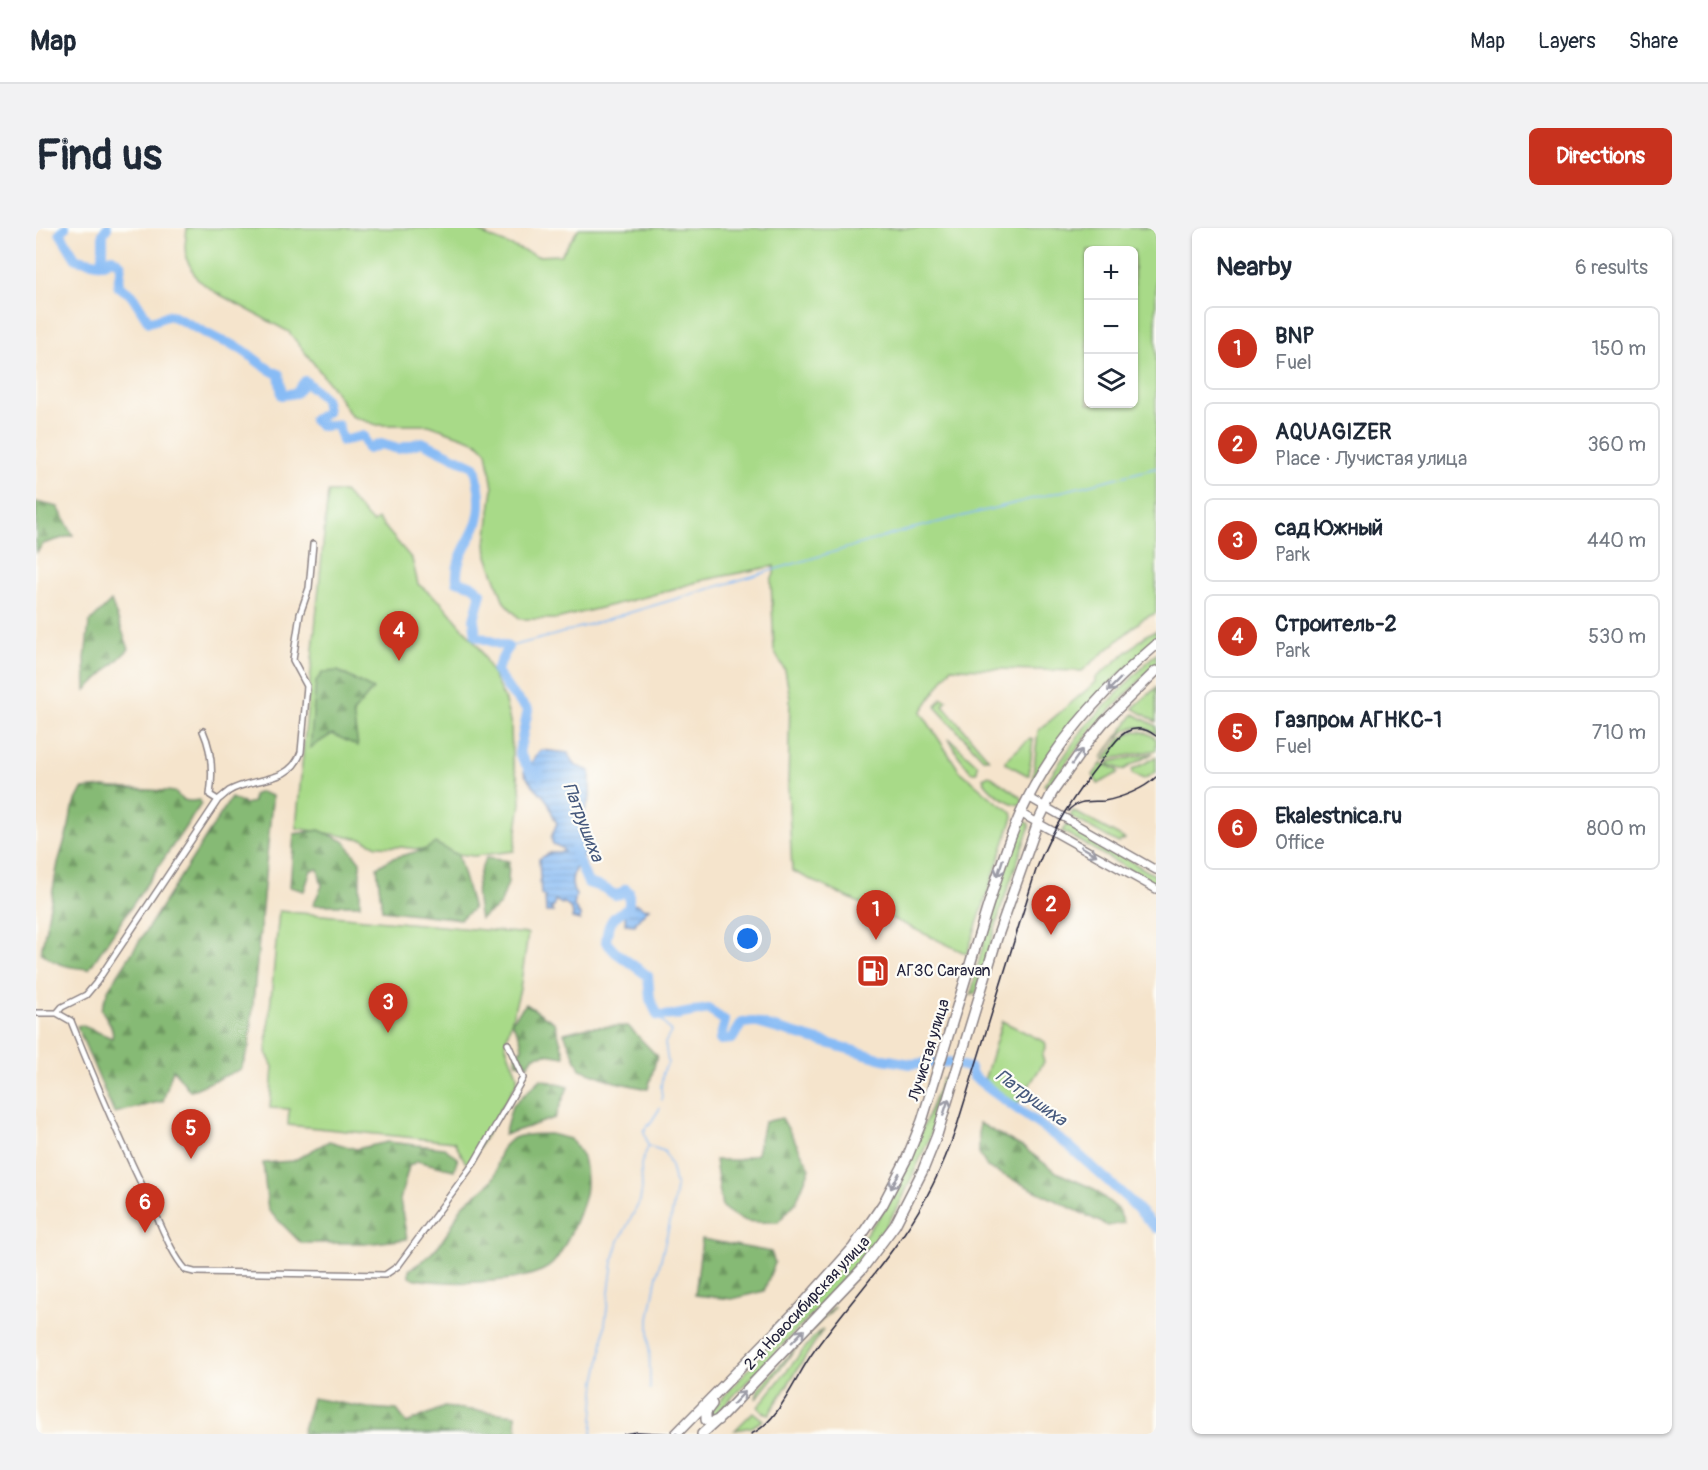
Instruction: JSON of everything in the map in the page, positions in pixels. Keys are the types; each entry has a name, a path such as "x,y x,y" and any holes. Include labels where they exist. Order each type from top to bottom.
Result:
{"main road":[{"name":"Лучистая улица","path":"676,1434 732,1379 841,1263 873,1220 907,1158 922,1121 997,877 1020,813 1053,756 1078,725 1137,661 1156,645"},
{"name":"Лучистая улица","path":"955,1079 1002,922 1045,806 1090,739 1156,671"},
{"name":"2-я Новосибирская улица","path":"702,1434 862,1269 895,1225 930,1153 955,1079"},
{"path":"718,1420 710,1422 706,1420 706,1415 732,1379"}],"street":[{"path":"57,1013 63,1007 86,995 96,983 218,800 230,790 281,776 298,761 308,686 293,660 300,615 309,588 313,544"},
{"path":"203,731 208,741 213,778 210,795 218,800"},
{"path":"1028,797 1156,870"},
{"path":"1020,813 1156,889"},
{"path":"36,1013 57,1013 71,1021 112,1120 180,1263 186,1270 194,1272 386,1275 398,1266 474,1163 523,1078 508,1044"}],"green space":[{"path":"187,228 475,228 489,237 537,256 561,255 579,228 1156,228 1156,613 1143,619 1082,671 951,668 921,712 959,770 1012,812 1013,817 967,954 792,871 788,787 790,698 785,670 774,651 771,580 774,566 704,580 556,619 520,619 504,602 487,556 486,543 493,488 487,452 477,442 429,425 377,425 351,416 333,388 289,332 215,292 197,279 186,258"},
{"path":"328,492 344,492 373,523 378,519 412,559 418,584 441,602 479,647 504,698 511,725 512,760 520,785 521,803 514,851 474,856 377,846 362,839 296,828"},
{"path":"36,502 58,507 73,535 43,544 36,553"},
{"path":"111,601 129,649 86,690 85,659 89,623"},
{"path":"1156,631 1156,641 1089,705 1060,740 1034,779 1038,731 1096,682 1096,678 1148,634"},
{"path":"1156,653 1156,664 1094,727 1050,788 1044,785 1084,728"},
{"path":"338,671 373,689 353,713 358,746 332,734 310,748 316,681 323,672"},
{"path":"1156,688 1156,722 1133,708"},
{"path":"942,698 947,700 943,705 989,759 983,758 938,710 936,706"},
{"path":"1134,714 1156,726 1156,734 1138,727 1130,728 1114,741"},
{"path":"1134,731 1154,737 1156,750 1104,760 1120,739"},
{"path":"949,738 978,765 977,772 971,772"},
{"path":"1030,738 1033,739 1029,775 1027,775 1005,761"},
{"path":"1153,753 1123,770 1108,764 1109,762"},
{"path":"1156,757 1156,772 1144,779 1132,774 1132,770"},
{"path":"1102,763 1117,770 1118,773 1098,784 1093,775"},
{"path":"989,775 1021,797 1023,801 1020,805 993,792 983,778"},
{"path":"104,787 175,792 181,798 189,801 200,800 201,804 89,969 76,968 58,963 41,953 58,863 72,808 82,789"},
{"path":"260,792 272,796 272,801 249,1047 241,1069 190,1091 173,1069 163,1101 114,1113 77,1026 81,1025 112,1038 111,1027 101,1009 108,990 231,798 245,804 253,802 253,795"},
{"path":"1073,811 1125,839 1118,843 1070,816"},
{"path":"1021,822 1029,824 1029,828 1002,905 976,993 971,995 990,915"},
{"path":"1067,824 1156,876 1156,885 1062,831"},
{"path":"319,830 344,841 360,862 360,905 313,905 322,886 318,869 311,870 304,891 290,887 294,834"},
{"path":"435,843 458,855 473,909 460,919 382,910 377,867 393,858 426,849"},
{"path":"486,858 509,861 508,883 500,905 480,919 477,888 479,874"},
{"path":"279,911 528,934 520,989 505,1044 517,1075 517,1082 470,1163 466,1163 454,1142 288,1125 289,1109 270,1108 273,1067 266,1052"},
{"path":"526,1004 555,1023 565,1057 546,1054 534,1056 528,1065 517,1063 516,1054 522,1049 522,1045 511,1022"},
{"path":"1002,1021 1045,1042 1046,1045 1042,1056 1044,1062 1017,1105 984,1081"},
{"path":"628,1026 657,1056 648,1089 615,1082 580,1069 564,1033 588,1027"},
{"path":"943,1078 947,1079 929,1139 900,1203 884,1229 849,1276 711,1419 708,1414 846,1262 886,1207 903,1177"},
{"path":"541,1079 568,1087 555,1118 504,1135 512,1106"},
{"path":"782,1118 810,1168 796,1202 778,1222 742,1220 722,1207 715,1160 737,1160 757,1154 764,1122"},
{"path":"979,1123 1024,1148 1056,1172 1092,1188 1118,1209 1124,1223 1108,1226 987,1167 979,1153"},
{"path":"550,1134 570,1139 583,1159 586,1180 584,1198 575,1223 552,1264 541,1271 525,1276 483,1282 440,1282 409,1277 409,1270 426,1259 440,1244 461,1208 491,1182 506,1143 518,1136"},
{"path":"329,1141 356,1149 388,1142 444,1148 458,1158 454,1170 417,1161 409,1166 400,1200 407,1239 374,1243 301,1243 268,1210 263,1163 293,1161"},
{"path":"702,1239 771,1252 775,1263 764,1291 732,1299 695,1295"},
{"path":"823,1329 769,1414 762,1412 758,1407 813,1338"},
{"path":"803,1340 756,1399 758,1389"},
{"path":"312,1398 368,1408 397,1410 407,1423 444,1407 516,1415 517,1434 305,1434 302,1433"},
{"path":"753,1412 763,1420 752,1427 735,1430"}],"water":[{"path":"541,750 568,753 576,766 590,771 590,798 582,818 591,845 575,869 572,882 576,895 574,906 580,915 580,920 572,918 572,911 565,903 562,904 555,900 553,908 550,908 553,912 546,912 545,897 541,895 539,859 552,852 564,852 562,848 553,844 551,838 557,823 549,804 524,772"},
{"path":"628,899 631,904 636,903 645,909 649,908 635,925 625,924 626,909 621,910 629,901"}],"waterway":[{"name":"Патрушиха","path":"65,228 60,233 76,259 103,264 112,258 121,265 118,286 132,295 149,322 170,315 238,347 269,370 279,374 282,395 296,393 305,381 325,399 327,412 314,420 321,426 338,425 342,441 363,436 368,449 381,444 398,449 422,442 475,467 480,495 479,516 460,558 457,581 473,586 481,593 474,620 476,636 508,647 496,671 511,693 528,710 519,753 529,769 540,775"},
{"path":"103,264 103,233 107,228"},
{"path":"508,647 911,529 1156,468"},
{"name":"Патрушиха","path":"574,850 588,883 604,888 615,895 626,889 629,892 629,907 612,921 608,928 606,942 615,952 648,976 650,999 658,1016 708,1009 725,1021 720,1040 732,1039 742,1023 754,1022 883,1059 911,1064 949,1062 970,1068 973,1076 992,1091 1069,1146 1128,1199 1156,1228"},
{"path":"658,1016 671,1032 665,1043 668,1063 663,1072 662,1100"},
{"path":"650,1389 649,1319 676,1187 671,1166 664,1151 648,1146 644,1131 660,1108"},
{"path":"592,1434 596,1381 613,1261 619,1241 640,1201 641,1164 648,1147"}],"tram line":[{"path":"751,1434 761,1428 779,1409 814,1351 903,1235 933,1184 956,1129 1036,870 1065,812 1119,737 1130,730 1138,729 1156,736"},
{"path":"1068,811 1080,803 1104,801 1125,795 1139,789 1156,777"},
{"path":"624,1434 637,1432 677,1434"}],"place":[{"name":"Строитель-2","path":"399,661"},
{"name":"AQUAGIZER","path":"1051,935"},
{"name":"BNP","path":"876,940"},
{"name":"АГЗС Caravan","path":"873,971"},
{"name":"сад Южный","path":"388,1033"},
{"name":"Газпром АГНКС-1","path":"191,1159"},
{"name":"Ekalestnica.ru","path":"145,1233"}]}
